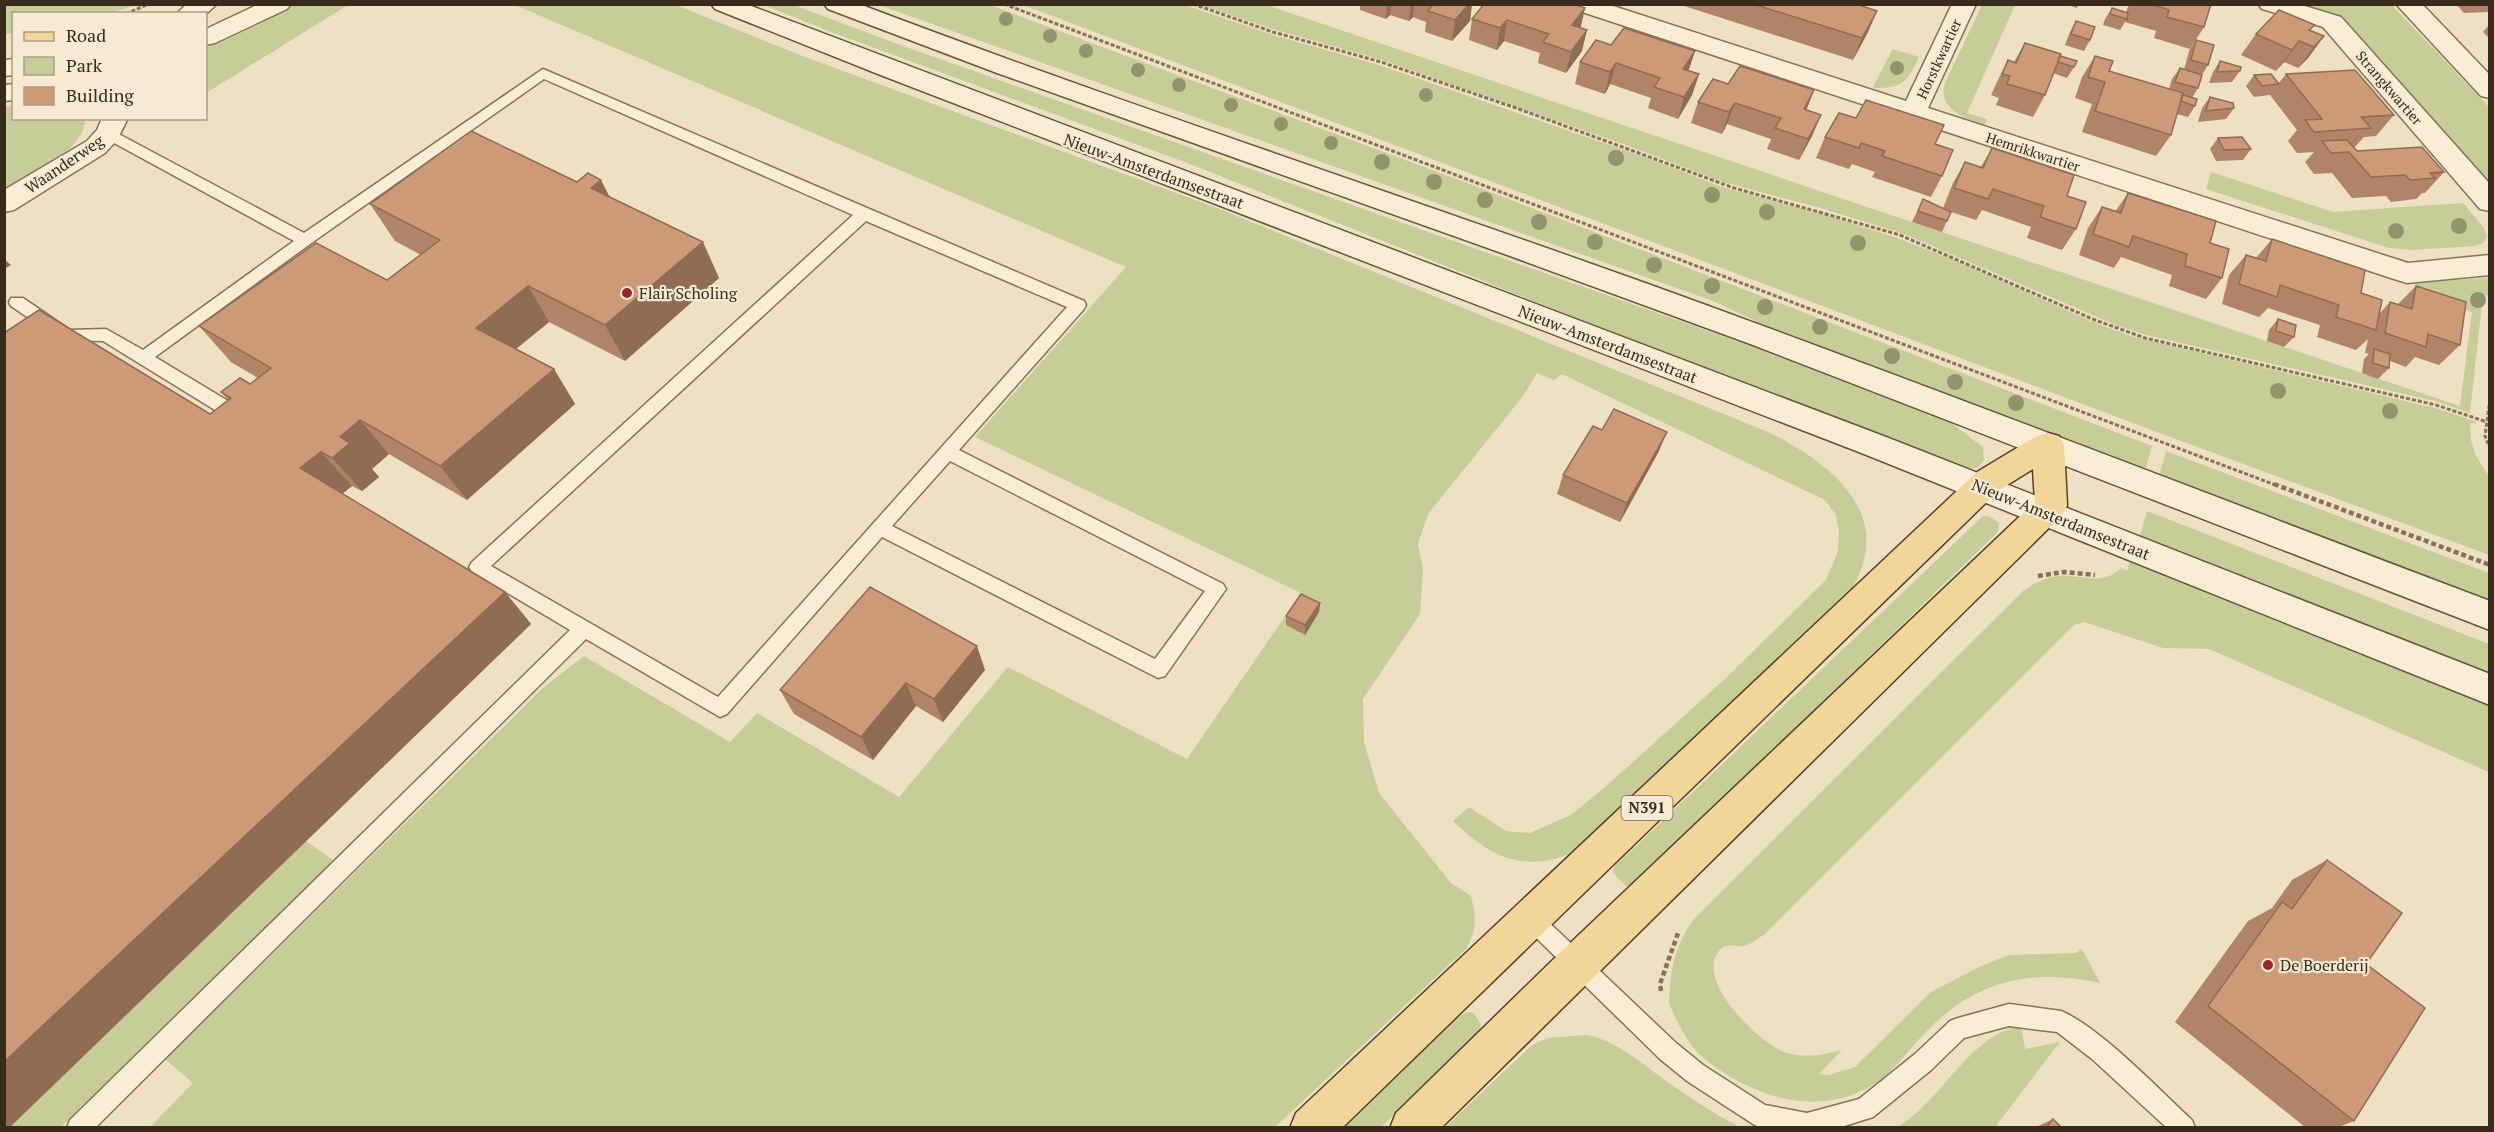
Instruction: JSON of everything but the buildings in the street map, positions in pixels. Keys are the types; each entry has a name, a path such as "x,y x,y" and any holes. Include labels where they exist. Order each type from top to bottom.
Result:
{"main road":[{"path":"191,12 205,4"},
{"path":"207,38 279,4"},
{"name":"Nieuw-Amsterdamsestraat","path":"723,4 999,113 1300,225 2044,512 2490,690"},
{"path":"836,4 990,64 1522,249 2048,445 2490,616"},
{"name":"Hemrikkwartier","path":"1581,4 2407,273 2490,265"},
{"name":"Horstkwartier","path":"1914,113 1964,4"},
{"name":"Strangkwartier","path":"2270,4 2332,22 2490,202"},
{"path":"2408,4 2490,90"},
{"name":"Waanderweg","path":"4,203 96,147 112,126"},
{"path":"1411,1128 1578,963 2051,506 2048,445"},
{"name":"N391","path":"1311,1128 1988,481 2048,445"}],"lane":[{"path":"144,357 305,240 543,74 1078,305 720,708 478,567 864,214"},
{"path":"112,126 136,152 305,240"},
{"path":"17,302 67,336 106,335 246,420"},
{"path":"880,528 1158,670 1218,589 947,452"},
{"path":"78,1128 583,630"},
{"path":"1532,919 1668,1051 1695,1073 1761,1116 1808,1124 1865,1109 1923,1062 1958,1029 2009,1015 2061,1022 2100,1051 2184,1128"}],"path":[{"path":"130,12 148,4"},
{"path":"1004,4 2490,565"},
{"path":"1193,4 1273,32 1381,63 1516,108 1734,188 1900,235 2095,320 2145,338 2436,405 2487,422"},
{"path":"2490,399 2485,436 2490,448"},
{"path":"2149,485 2160,442"},
{"path":"2033,576 2064,572 2091,576 2108,574 2123,561 2128,546"},
{"path":"1668,1051 1660,984 1672,943 1681,927"}],"green space":[{"path":"5,4 136,4 113,12 12,12 12,33 5,34"},
{"path":"296,4 348,5 207,92 207,48 258,25"},
{"path":"2391,4 2489,107 2489,184 2340,17 2296,5"},
{"path":"515,5 676,5 805,57 1217,208 1768,432 1786,441 1823,466 1853,498 1862,517 1866,537 1864,559 1859,574 1852,589 1838,604 1569,854 1552,860 1520,861 1492,851 1479,843 1453,821 1469,807 1506,831 1530,833 1571,815 1727,677 1826,580 1838,551 1839,532 1836,515 1825,500 1562,374 1554,380 1537,373 1524,395 1428,514 1418,544 1423,569 1420,614 1363,699 1364,742 1379,793 1451,883 1471,896 1475,916 1473,935 1467,948 1275,1127 149,1128 193,1083 165,1059 544,687 584,656 730,742 757,713 899,797 1008,667 1187,759 1301,593 975,437 1126,267"},
{"path":"764,5 794,5 892,42 1914,404 1950,422 1983,447 1984,460 1979,467 1968,469 1659,351 1190,164 831,32"},
{"path":"879,5 990,5 1467,183 2152,446 2144,475 1817,350 1713,301"},
{"path":"1023,5 1185,5 1270,34 1379,65 1650,159 1722,187 1832,217 1894,237 1954,260 2098,324 2134,337 2435,408 2475,421 2476,424 2470,423 2471,440 2475,454 2489,477 2489,555 2165,435"},
{"path":"1201,5 1266,5 2460,406 2472,312 2415,292 2415,285 2419,282 2489,278 2489,296 2483,295 2470,413 2435,401 2146,335 2118,326 1904,234 1824,209 1723,182 1623,144 1382,60 1276,30"},
{"path":"1982,5 2015,5 1967,113 1987,119 1984,126 1954,111 1949,106 1943,92 1945,83"},
{"path":"1893,49 1919,57 1903,82 1892,87 1875,88 1873,87"},
{"path":"12,106 12,120 85,120 85,123 80,136 68,150 5,189 5,107"},
{"path":"2211,172 2333,212 2463,203 2484,228 2487,237 2483,243 2475,246 2411,250 2389,248 2206,189"},
{"path":"2166,451 2489,573 2489,607 2158,480"},
{"path":"2147,511 2489,644 2489,679 2139,539"},
{"path":"1983,516 1989,516 1999,523 1998,532 1631,886 1626,886 1613,873 1614,867"},
{"path":"2131,557 2489,701 2489,772 2209,649 2163,648 2084,622 2074,625 1765,934 1744,946 1730,945 1722,948 1714,960 1714,975 1732,1008 1746,1024 1775,1047 1787,1053 1808,1056 1842,1050 1819,1074 1829,1075 1855,1067 1931,992 1981,966 2009,955 2076,953 2082,949 2100,983 2052,977 2030,978 1987,989 1947,1012 1879,1081 1853,1094 1835,1099 1817,1102 1781,1098 1746,1085 1703,1058 1685,1036 1669,1001 1676,952 1694,919 2023,591 2039,581 2058,576 2099,578 2114,574 2121,568 2127,571"},
{"path":"306,841 333,860 61,1127 9,1128"},
{"path":"1467,1012 1474,1013 1481,1025 1477,1035 1381,1127 1341,1128 1456,1019"},
{"path":"2021,1025 2025,1049 2060,1042 1995,1127 1896,1128 1923,1106 1984,1043 1999,1033"},
{"path":"1587,1035 1627,1052 1691,1098 1740,1127 1445,1127 1532,1045 1548,1038"}],"place":[{"name":"Flair Scholing","path":"627,293"},
{"name":"De Boerderij","path":"2268,965"}]}
